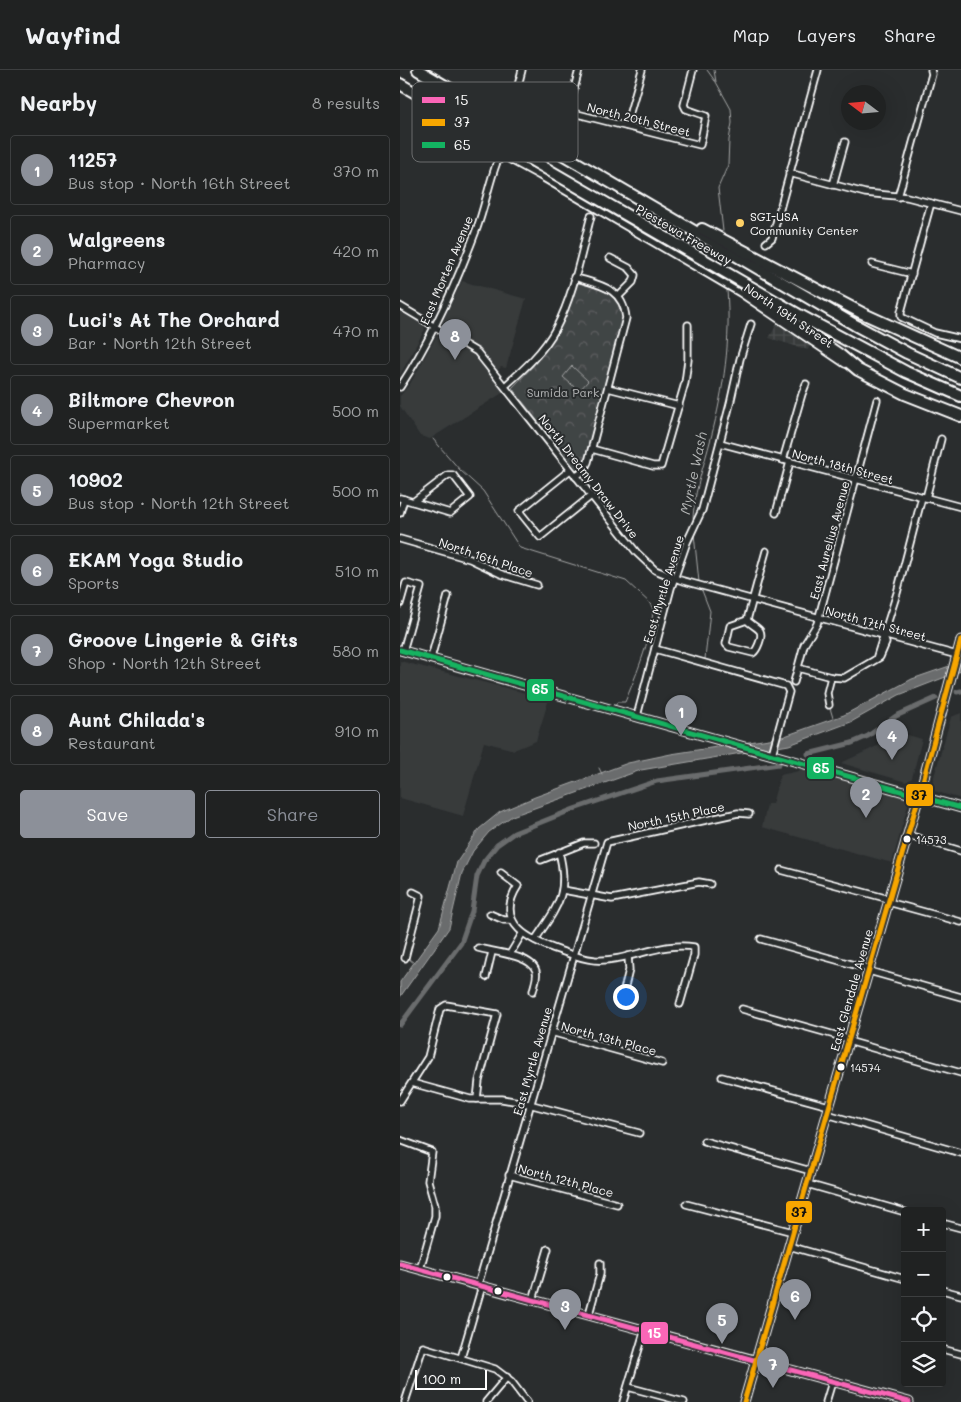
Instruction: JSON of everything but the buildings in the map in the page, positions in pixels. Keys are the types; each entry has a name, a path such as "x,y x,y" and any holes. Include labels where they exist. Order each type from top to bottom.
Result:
{"highway":[{"name":"Piestewa Freeway","path":"418,70 438,82"},
{"name":"Piestewa Freeway","path":"400,84 412,91"},
{"name":"Piestewa Freeway","path":"535,162 872,355 961,396"},
{"name":"Piestewa Freeway","path":"574,162 880,339 961,378"},
{"path":"662,214 681,218 862,314 961,358"},
{"path":"657,232 681,251 742,288 840,355 858,370 905,394 961,416"}],"main road":[{"name":"East Glendale Avenue","path":"744,1402 908,835 961,640"},
{"path":"402,651 961,808"},
{"path":"400,1264 645,1329 899,1401 909,1402"}],"street":[{"path":"576,82 580,70"},
{"path":"626,126 642,70"},
{"name":"North 20th Street","path":"578,114 700,145 706,116 686,109 684,105 693,70"},
{"path":"766,244 772,238 818,70"},
{"path":"898,196 932,74 931,70"},
{"path":"833,185 845,142"},
{"name":"East Morten Avenue","path":"400,387 433,326 475,233 495,168 499,162"},
{"name":"North 19th Street","path":"514,162 740,293 837,360 858,370"},
{"path":"789,173 865,193 898,196 961,211"},
{"path":"931,203 901,312 902,318 935,333 961,339"},
{"path":"505,386 530,364 549,340 565,307 591,216"},
{"path":"610,258 629,268 635,275 633,282 619,296"},
{"path":"872,264 912,274"},
{"path":"574,278 610,288 619,296 625,311 625,326 592,449 584,470 576,477"},
{"name":"North Dreamy Draw Drive","path":"400,306 477,352 505,386 535,428 644,562 655,570 675,578"},
{"path":"592,449 653,466 661,466 679,406 687,366 688,324"},
{"name":"East Myrtle Avenue","path":"637,716 675,578 687,542 700,517 742,350 751,324"},
{"path":"776,513 802,394 806,384"},
{"path":"608,388 679,406"},
{"name":"East Aurelius Avenue","path":"794,682 804,645 813,632 819,618 877,400"},
{"path":"798,668 840,678 848,676 876,658 941,440"},
{"name":"North 18th Street","path":"720,443 961,507"},
{"path":"570,470 519,511 540,537 591,496"},
{"path":"400,513 402,499 412,502 450,513 470,497 453,475 448,475 412,502"},
{"name":"North 16th Place","path":"400,540 470,559 501,574 537,585"},
{"path":"747,620 766,551"},
{"name":"North 17th Street","path":"675,578 883,635 956,659"},
{"path":"400,604 406,583 421,587 402,651"},
{"path":"431,658 448,596"},
{"path":"747,620 761,634 757,648 752,653 729,647 726,644 730,626 747,620"},
{"path":"654,649 786,686 789,692 774,754"},
{"path":"829,705 827,693 831,677"},
{"name":"North 15th Place","path":"607,842 738,813 749,814"},
{"path":"908,835 961,851"},
{"name":"East Myrtle Avenue","path":"462,1358 509,1175 607,842"},
{"path":"541,860 584,843 594,843"},
{"path":"535,940 558,905 563,890 564,872 559,852"},
{"path":"781,870 961,922"},
{"path":"501,873 518,886 513,893 510,909 512,920 522,934 573,955 594,960 628,956 678,946 694,947 694,955 680,1004"},
{"path":"563,890 612,899 698,882 710,884"},
{"path":"405,958 421,896 413,892"},
{"path":"490,914 504,920 512,920"},
{"path":"510,954 522,934"},
{"path":"761,940 961,997"},
{"path":"478,948 510,954 532,965 536,970 537,977 533,991"},
{"path":"486,977 492,952"},
{"path":"624,990 629,970 628,956"},
{"path":"400,1101 428,1057 432,1027 442,1006 497,1014 479,1081 477,1098"},
{"path":"742,1009 961,1073"},
{"name":"North 13th Place","path":"551,1032 662,1063"},
{"path":"722,1077 829,1106"},
{"path":"412,1083 470,1099 502,1099 530,1104 639,1133"},
{"path":"827,1114 961,1152"},
{"path":"400,1140 432,1152 428,1181 435,1206 435,1216 420,1269"},
{"path":"704,1141 811,1171"},
{"name":"North 12th Place","path":"509,1175 618,1204"},
{"path":"807,1184 901,1211"},
{"path":"686,1204 793,1232"},
{"path":"946,1224 961,1228"},
{"path":"789,1246 901,1278"},
{"path":"533,1300 548,1249"},
{"path":"588,1314 600,1274 600,1263"},
{"path":"946,1291 961,1296"},
{"path":"623,1402 645,1329"},
{"path":"405,1402 423,1347 486,1364 507,1377 527,1402"},
{"path":"946,1350 961,1354"},
{"path":"486,1402 507,1377"},
{"path":"826,1402 832,1382"},
{"path":"628,1387 684,1402"}],"shaded area":[{"path":"462,281 526,299 506,368 501,367 497,371 479,350 442,328 442,323"},
{"path":"400,312 423,325 425,329 400,375"},
{"path":"778,322 810,345 808,350 769,338"},
{"path":"437,335 473,355 504,392 430,439 420,436 400,406 400,396 410,384"},
{"path":"400,661 549,699 536,741 514,750 484,742 463,816 400,798"},
{"path":"961,662 961,671 899,695 851,722 789,745 641,770 512,816 489,832 473,851 462,873 449,928 400,997 400,982 439,928 457,862 479,829 500,812 628,763 671,754 782,737 844,715 912,679"},
{"path":"961,713 961,799 934,791 931,787 951,717"},
{"path":"897,732 922,739 912,778 906,782 841,763 890,740 888,737"},
{"path":"800,769 906,798 908,805 892,863 762,827 767,804 772,804 780,775 799,771"}],"green space":[{"name":"Sumida Park","path":"579,283 608,293 618,302 623,318 585,459 578,470 575,469 512,388 533,366 552,341 564,319 575,287"},
{"path":"572,366 588,381 579,391 563,377"}],"waterway":[{"name":"Myrtle Wash","path":"707,70 715,81"},
{"name":"Myrtle Wash","path":"714,70 716,82 731,109 732,123 728,165 718,188 723,231"},
{"name":"Myrtle Wash","path":"693,525 696,492 716,419 723,383 728,328 727,290"},
{"path":"433,439 460,470 483,491 520,548 626,581 652,605 651,626 638,668 625,702 617,702 615,707"},
{"name":"Myrtle Wash","path":"694,534 699,582"},
{"name":"Myrtle Wash","path":"701,588 710,611 705,659"},
{"path":"957,692 961,691"},
{"path":"808,754 852,743 868,736 896,716 936,698"},
{"path":"830,708 833,718"},
{"path":"400,1025 461,943 472,911 477,876 484,861 497,845 514,833 574,809 657,781 779,764"},
{"name":"Myrtle Wash","path":"599,768 602,774"},
{"path":"409,959 414,963"}],"transit line":[{"name":"37","path":"744,1402 919,796 961,640"},
{"name":"65","path":"400,650 961,808"},
{"name":"15","path":"400,1264 909,1402"}],"place":[{"name":"SGI-USA Community Center","path":"740,223"},
{"name":"Aunt Chilada's","path":"455,360"},
{"name":"11257","path":"681,736"},
{"name":"Biltmore Chevron","path":"892,760"},
{"name":"Walgreens","path":"866,818"},
{"name":"14573","path":"907,839"},
{"name":"14574","path":"841,1067"},
{"name":"EKAM Yoga Studio","path":"795,1320"},
{"name":"Luci's At The Orchard","path":"565,1330"},
{"name":"10902","path":"722,1344"},
{"name":"Groove Lingerie & Gifts","path":"773,1388"}]}
